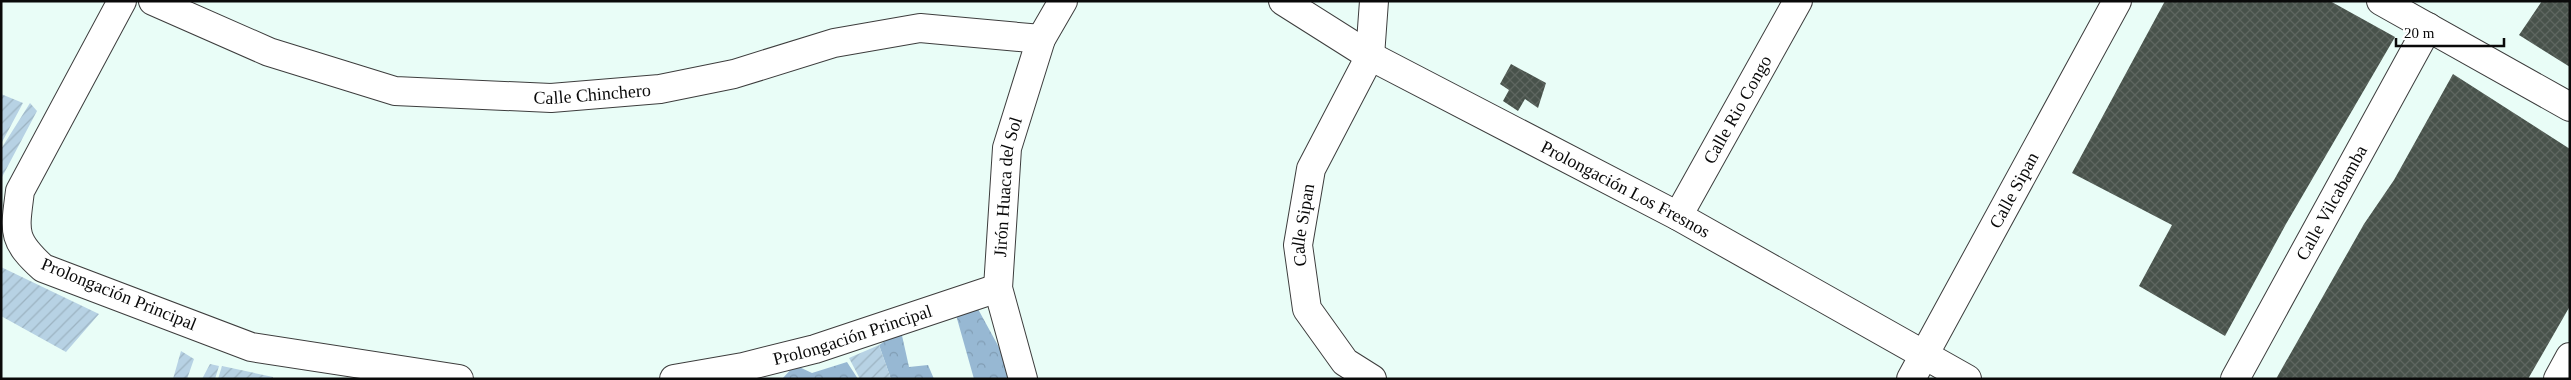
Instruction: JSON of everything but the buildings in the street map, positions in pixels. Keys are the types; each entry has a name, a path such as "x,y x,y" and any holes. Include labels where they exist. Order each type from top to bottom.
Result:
{"street":[{"name":"Prolongación Principal","path":"122,1 20,192 16,227 24,251 43,268 251,346 459,379"},
{"name":"Calle Chinchero","path":"153,1 268,52 395,91 551,98 660,89 734,74 834,43 920,28 1041,40"},
{"name":"Jirón Huaca del Sol","path":"1023,379 998,288 1007,148 1041,40 1063,1"},
{"name":"Prolongación Los Fresnos","path":"1283,1 1370,56 1678,216 1925,353 1967,379"},
{"path":"1370,56 1374,1"},
{"name":"Calle Rio Congo","path":"1678,216 1798,1"},
{"name":"Calle Sipan","path":"1911,379 2117,1"},
{"path":"2381,1 2570,107"},
{"name":"Calle Vilcabamba","path":"2235,379 2428,27"},
{"name":"Calle Sipan","path":"1370,56 1311,169 1298,245 1307,309 1345,362 1372,379"},
{"name":"Prolongación Principal","path":"674,379 744,367 815,350 998,288"},
{"path":"2558,379 2570,357"}],"green space":[{"path":"978,309 1001,351 1010,379 974,379 956,315"},
{"path":"901,331 909,367 928,365 934,379 891,379 879,345"},
{"path":"847,362 858,379 782,379 795,365 812,373"}],"shaded area":[{"path":"1,94 23,103 1,144"},
{"path":"30,103 37,111 1,179 1,149"},
{"path":"1,267 99,314 66,352 1,316"},
{"path":"879,345 891,379 860,379 849,358"},
{"path":"181,351 194,359 187,379 173,379"},
{"path":"210,364 219,366 215,379 202,379"},
{"path":"222,366 273,377 273,379 218,379"}]}
